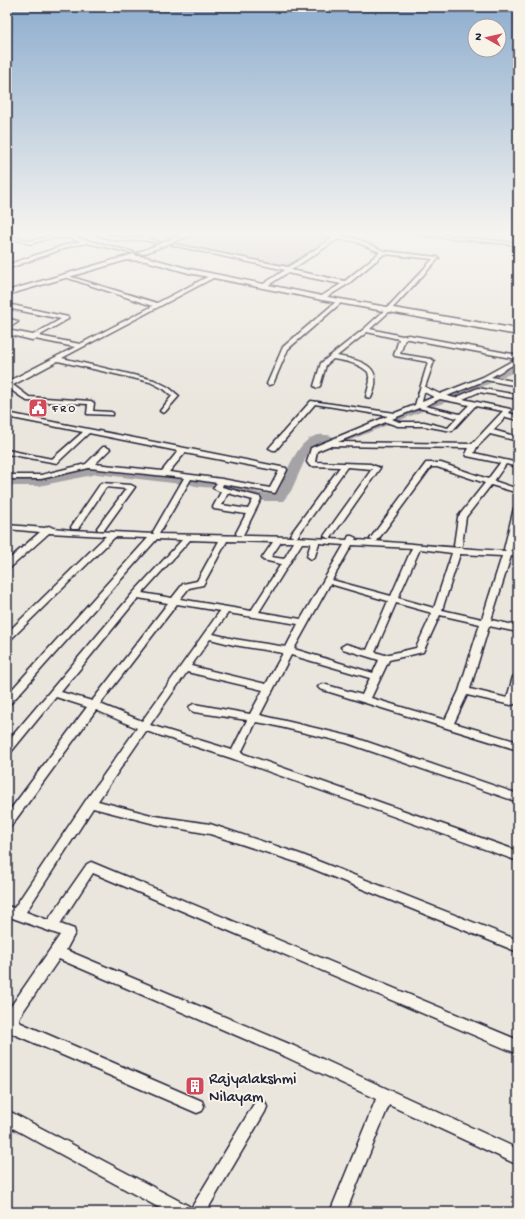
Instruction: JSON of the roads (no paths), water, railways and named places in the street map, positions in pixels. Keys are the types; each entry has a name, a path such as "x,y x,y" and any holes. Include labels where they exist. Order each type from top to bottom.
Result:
{"street":[{"path":"110,290 157,305"},
{"path":"111,414 89,413 90,403 86,401 27,399 8,385 186,290"},
{"path":"283,290 388,310 518,332"},
{"path":"322,298 335,290"},
{"path":"317,386 323,364 366,330 407,290"},
{"path":"270,384 285,348 340,301"},
{"path":"7,306 66,318 32,338"},
{"path":"7,312 16,308"},
{"path":"7,320 15,322 7,327"},
{"path":"366,330 402,338 409,337 518,358"},
{"path":"7,332 32,338 81,346"},
{"path":"402,338 397,355 431,361 418,406"},
{"path":"332,357 358,363 370,370 373,374 369,397"},
{"path":"328,536 376,468 370,466 317,465 311,462 314,450 485,378 518,358"},
{"path":"58,359 152,381 166,388 176,396 163,411"},
{"path":"485,378 518,384"},
{"path":"422,388 440,397 508,410 474,446 470,454 518,465"},
{"path":"456,400 478,390 518,398"},
{"path":"273,448 313,402 395,415"},
{"path":"386,419 398,424 424,424 450,430 473,404"},
{"path":"418,406 462,417"},
{"path":"504,414 518,418"},
{"path":"7,415 283,470 272,491 189,476 89,466 41,477 7,477"},
{"path":"7,452 54,461 88,431"},
{"path":"488,431 518,439"},
{"path":"327,444 474,446"},
{"path":"89,466 106,449"},
{"path":"164,473 182,451"},
{"path":"346,647 385,658 420,650 437,612 457,548 462,518 505,462"},
{"path":"253,614 285,562 297,538 345,465"},
{"path":"374,539 428,465 438,465 518,491"},
{"path":"7,701 156,534 189,476"},
{"path":"222,481 217,488 257,499 240,533"},
{"path":"75,527 104,485 131,487 101,528"},
{"path":"226,490 217,507 250,512"},
{"path":"448,724 464,691 507,551 518,508"},
{"path":"7,522 114,534 240,533 316,541 374,539 417,541 457,548"},
{"path":"7,527 101,528 188,538 278,540 328,536 351,540 416,546 507,551 518,550"},
{"path":"7,566 50,528"},
{"path":"7,638 114,534"},
{"path":"7,749 136,595 188,538"},
{"path":"7,822 94,705 186,586 200,583 224,539"},
{"path":"278,540 266,558 285,562"},
{"path":"235,755 253,718 290,652 304,622 351,540"},
{"path":"311,556 316,541"},
{"path":"370,653 394,601 416,546"},
{"path":"507,551 518,554"},
{"path":"327,581 437,612 518,629"},
{"path":"136,595 304,622"},
{"path":"196,1106 16,1028 12,1022 14,1014 69,933 12,913 225,610"},
{"path":"207,635 234,642 290,652 376,677"},
{"path":"365,700 385,658"},
{"path":"184,668 270,688"},
{"path":"464,691 511,702 518,677"},
{"path":"323,687 518,746"},
{"path":"54,693 94,705 143,726 235,755 518,856"},
{"path":"194,708 280,723 350,740 518,798"},
{"path":"90,803 155,820 218,832 300,859 518,946"},
{"path":"51,927 91,867 518,1047"},
{"path":"57,952 289,1051 518,1157"},
{"path":"338,1212 385,1095"},
{"path":"197,1212 260,1107"},
{"path":"7,1117 183,1212"}],"waterway":[{"path":"496,376 518,367"},
{"path":"450,397 489,380"},
{"path":"425,406 443,400"},
{"path":"394,419 419,409"},
{"path":"339,441 386,422"},
{"path":"224,485 257,497 278,498 285,491 304,449 320,438 329,439"},
{"path":"7,482 39,482 97,470 181,480"},
{"path":"192,481 214,484"}],"place":[{"name":"F R O","path":"38,408"},
{"name":"Rajyalakshmi Nilayam","path":"195,1086"}]}
